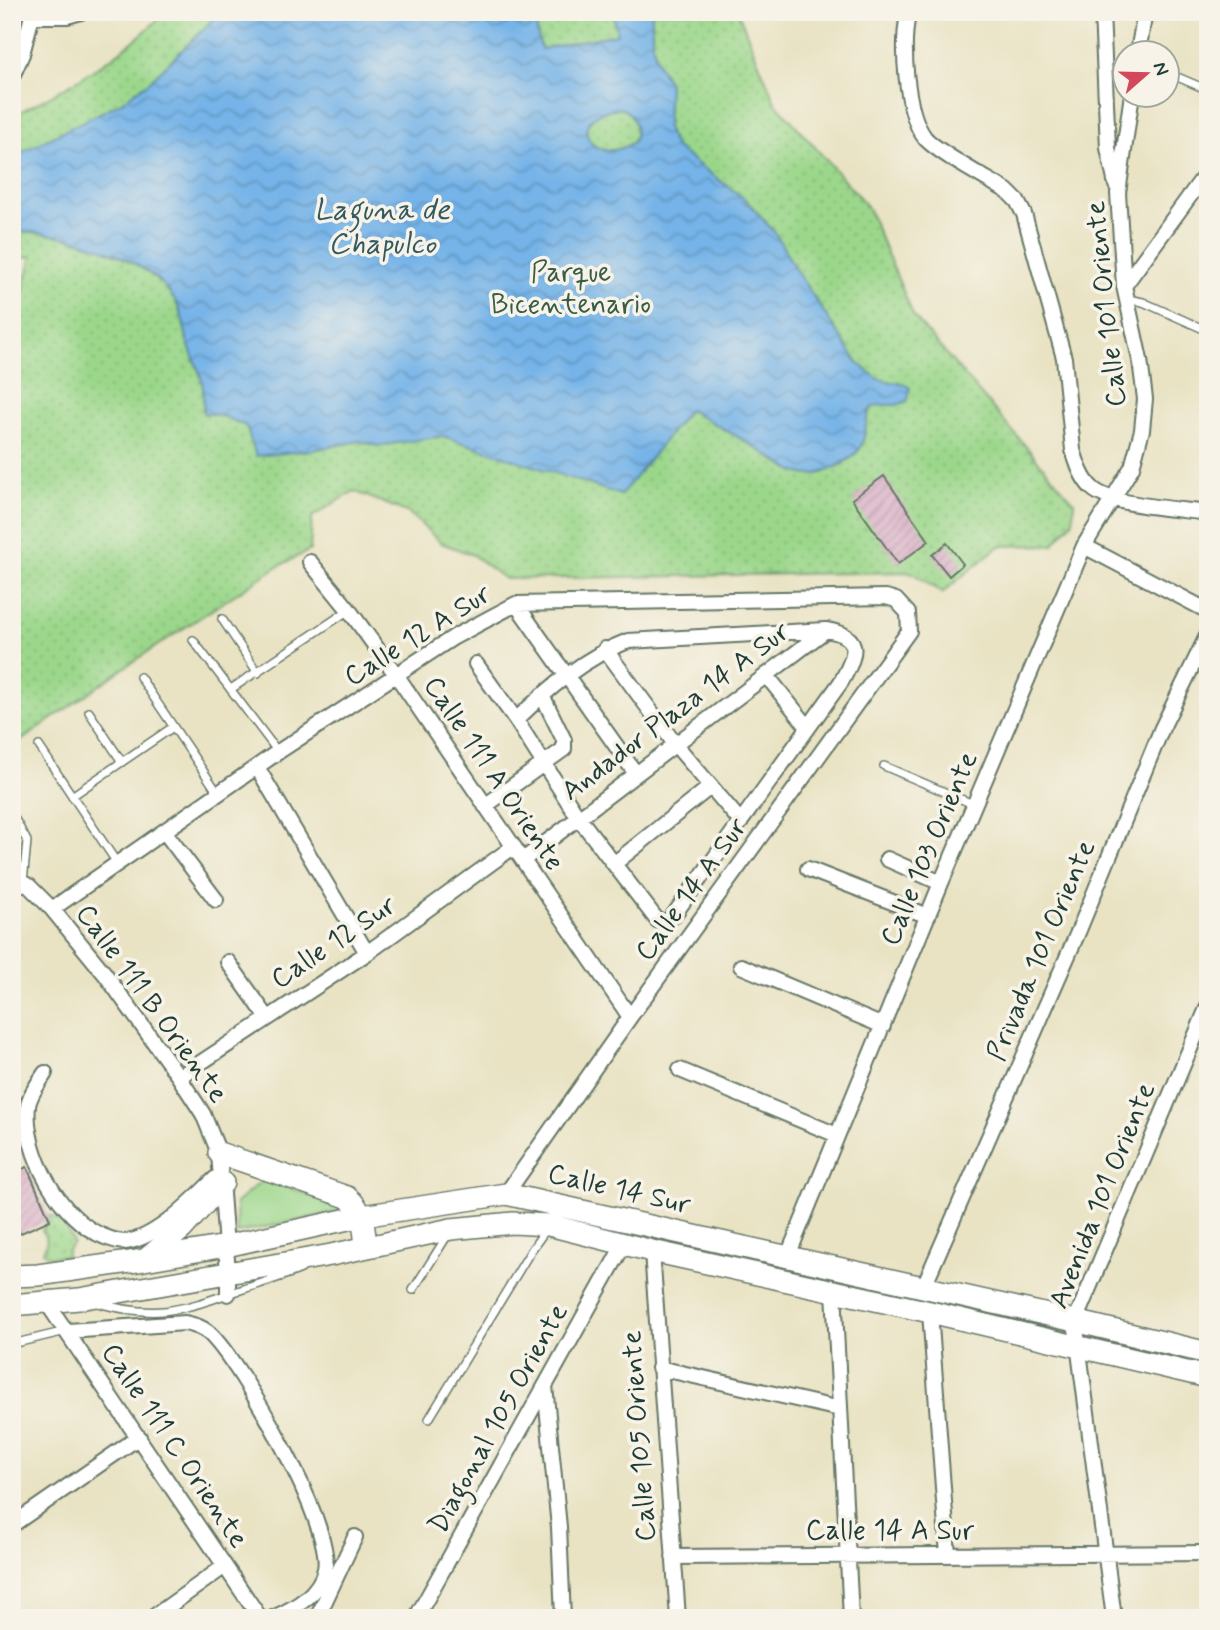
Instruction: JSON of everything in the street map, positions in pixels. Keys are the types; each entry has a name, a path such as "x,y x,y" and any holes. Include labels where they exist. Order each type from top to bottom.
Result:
{"main road":[{"path":"144,1260 182,1229 222,1170 347,1197 354,1202 362,1216 366,1247"},
{"name":"Calle 14 Sur","path":"12,1276 144,1260 226,1246 362,1216 506,1195 1208,1353"},
{"name":"Calle 14 Sur","path":"12,1305 47,1303 229,1273 331,1255 451,1229 513,1223 549,1225 652,1251 1208,1377"}],"street":[{"path":"12,77 22,54 33,14 67,16 81,12"},
{"path":"909,12 906,22 907,77 918,126 927,140 1007,191 1017,201 1031,234 1064,358 1070,429 1077,464 1090,487 1114,500 1208,513"},
{"path":"1102,12 1108,148 1118,193"},
{"path":"1141,38 1145,12"},
{"name":"Calle 101 Oriente","path":"1130,108 1118,193 1125,292 1140,360 1145,400 1142,430 1132,467"},
{"path":"1125,292 1208,171"},
{"name":"Calle 103 Oriente","path":"787,1258 941,883 1084,546 1132,467"},
{"path":"1084,546 1208,611"},
{"name":"Calle 111 A Oriente","path":"310,562 397,676 630,1017"},
{"name":"Calle 12 A Sur","path":"52,909 278,752 454,637 516,604 886,597 896,600 908,613"},
{"path":"516,604 636,774"},
{"name":"Calle 14 A Sur","path":"506,1195 630,1017 909,631 908,613"},
{"path":"476,664 516,720 578,817 657,919 665,923 673,916 841,682 854,653 853,645 842,632 826,630 634,640 605,649 542,695 516,720"},
{"name":"Andador Plaza 14 A Sur","path":"523,860 826,630"},
{"name":"Privada 101 Oriente","path":"923,1288 1079,930 1162,728 1208,634"},
{"path":"605,649 675,744 741,822"},
{"path":"766,676 808,727"},
{"path":"485,806 562,751 564,740 542,695"},
{"path":"257,767 367,953"},
{"path":"615,863 710,787"},
{"path":"164,831 216,900"},
{"name":"Calle 12 Sur","path":"179,1077 367,953 513,847"},
{"path":"887,859 941,883"},
{"path":"808,869 928,916"},
{"name":"Calle 111 B Oriente","path":"18,884 29,886 52,909 105,974 203,1114 222,1170 228,1294"},
{"path":"228,962 267,1017"},
{"path":"741,966 883,1026"},
{"name":"Avenida 101 Oriente","path":"1114,1618 1075,1321 1208,1006"},
{"path":"680,1070 837,1136"},
{"path":"45,1073 28,1103 33,1150 60,1201 73,1216 100,1235 124,1242 151,1232 166,1222 222,1170"},
{"name":"Diagonal 105 Oriente","path":"416,1618 624,1244"},
{"name":"Calle 105 Oriente","path":"652,1251 678,1618"},
{"path":"834,1291 851,1618"},
{"name":"Calle 111 C Oriente","path":"47,1303 260,1618"},
{"path":"930,1312 948,1555"},
{"path":"68,1331 185,1323 199,1326 227,1355 284,1447 306,1494 327,1555 320,1583 311,1595 289,1611 273,1618"},
{"path":"659,1368 840,1409"},
{"path":"544,1386 559,1527 563,1618"},
{"path":"12,1525 139,1437"},
{"path":"317,1618 355,1537"},
{"name":"Calle 14 A Sur","path":"673,1557 1208,1553"},
{"path":"152,1618 225,1566"}],"lane":[{"path":"1182,79 1208,90"},
{"path":"1125,292 1208,331"},
{"path":"231,689 349,610"},
{"path":"222,619 258,673"},
{"path":"192,640 278,752"},
{"path":"140,677 218,794"},
{"path":"89,712 122,762"},
{"path":"72,796 173,727"},
{"path":"39,746 117,863"},
{"path":"884,766 975,805"},
{"path":"12,814 27,841 18,884"},
{"path":"429,1419 549,1225"},
{"path":"413,1290 451,1229"},
{"path":"79,1298 121,1310 154,1312 185,1309 298,1270 331,1255"},
{"path":"12,1344 68,1331"}],"green space":[{"name":"Parque Bicentenario","path":"166,12 738,12 775,102 867,206 914,317 1074,502 1073,521 1053,545 999,546 942,593 911,572 505,579 473,555 441,543 409,513 354,491 312,517 310,550 275,568 131,663 12,747 12,334 32,256 12,260 12,116 94,70 131,43"},
{"path":"264,1179 352,1209 237,1233 236,1203"},
{"path":"49,1216 62,1222 69,1233 73,1243 67,1256 50,1257 43,1252 47,1241 42,1230 50,1220"}],"water":[{"name":"Laguna de Chapulco","path":"218,12 533,12 541,49 617,34 613,12 652,12 652,42 658,64 669,84 667,128 675,147 745,199 776,234 795,269 858,363 878,379 906,385 910,388 908,400 872,408 863,441 857,452 832,469 809,475 786,467 689,410 621,495 443,436 378,446 360,441 256,456 246,426 220,415 203,413 202,381 179,309 168,291 151,275 107,250 82,242 33,232 12,231 12,157 120,103 150,81","holes":["619,108 634,121 633,142 618,149 605,150 595,146 588,138 587,129 591,120 601,113"]}],"building":[{"path":"884,476 929,541 898,564 852,499"},
{"path":"947,543 963,564 949,576 932,555"},
{"path":"27,1167 50,1220 12,1237 12,1173"}]}
